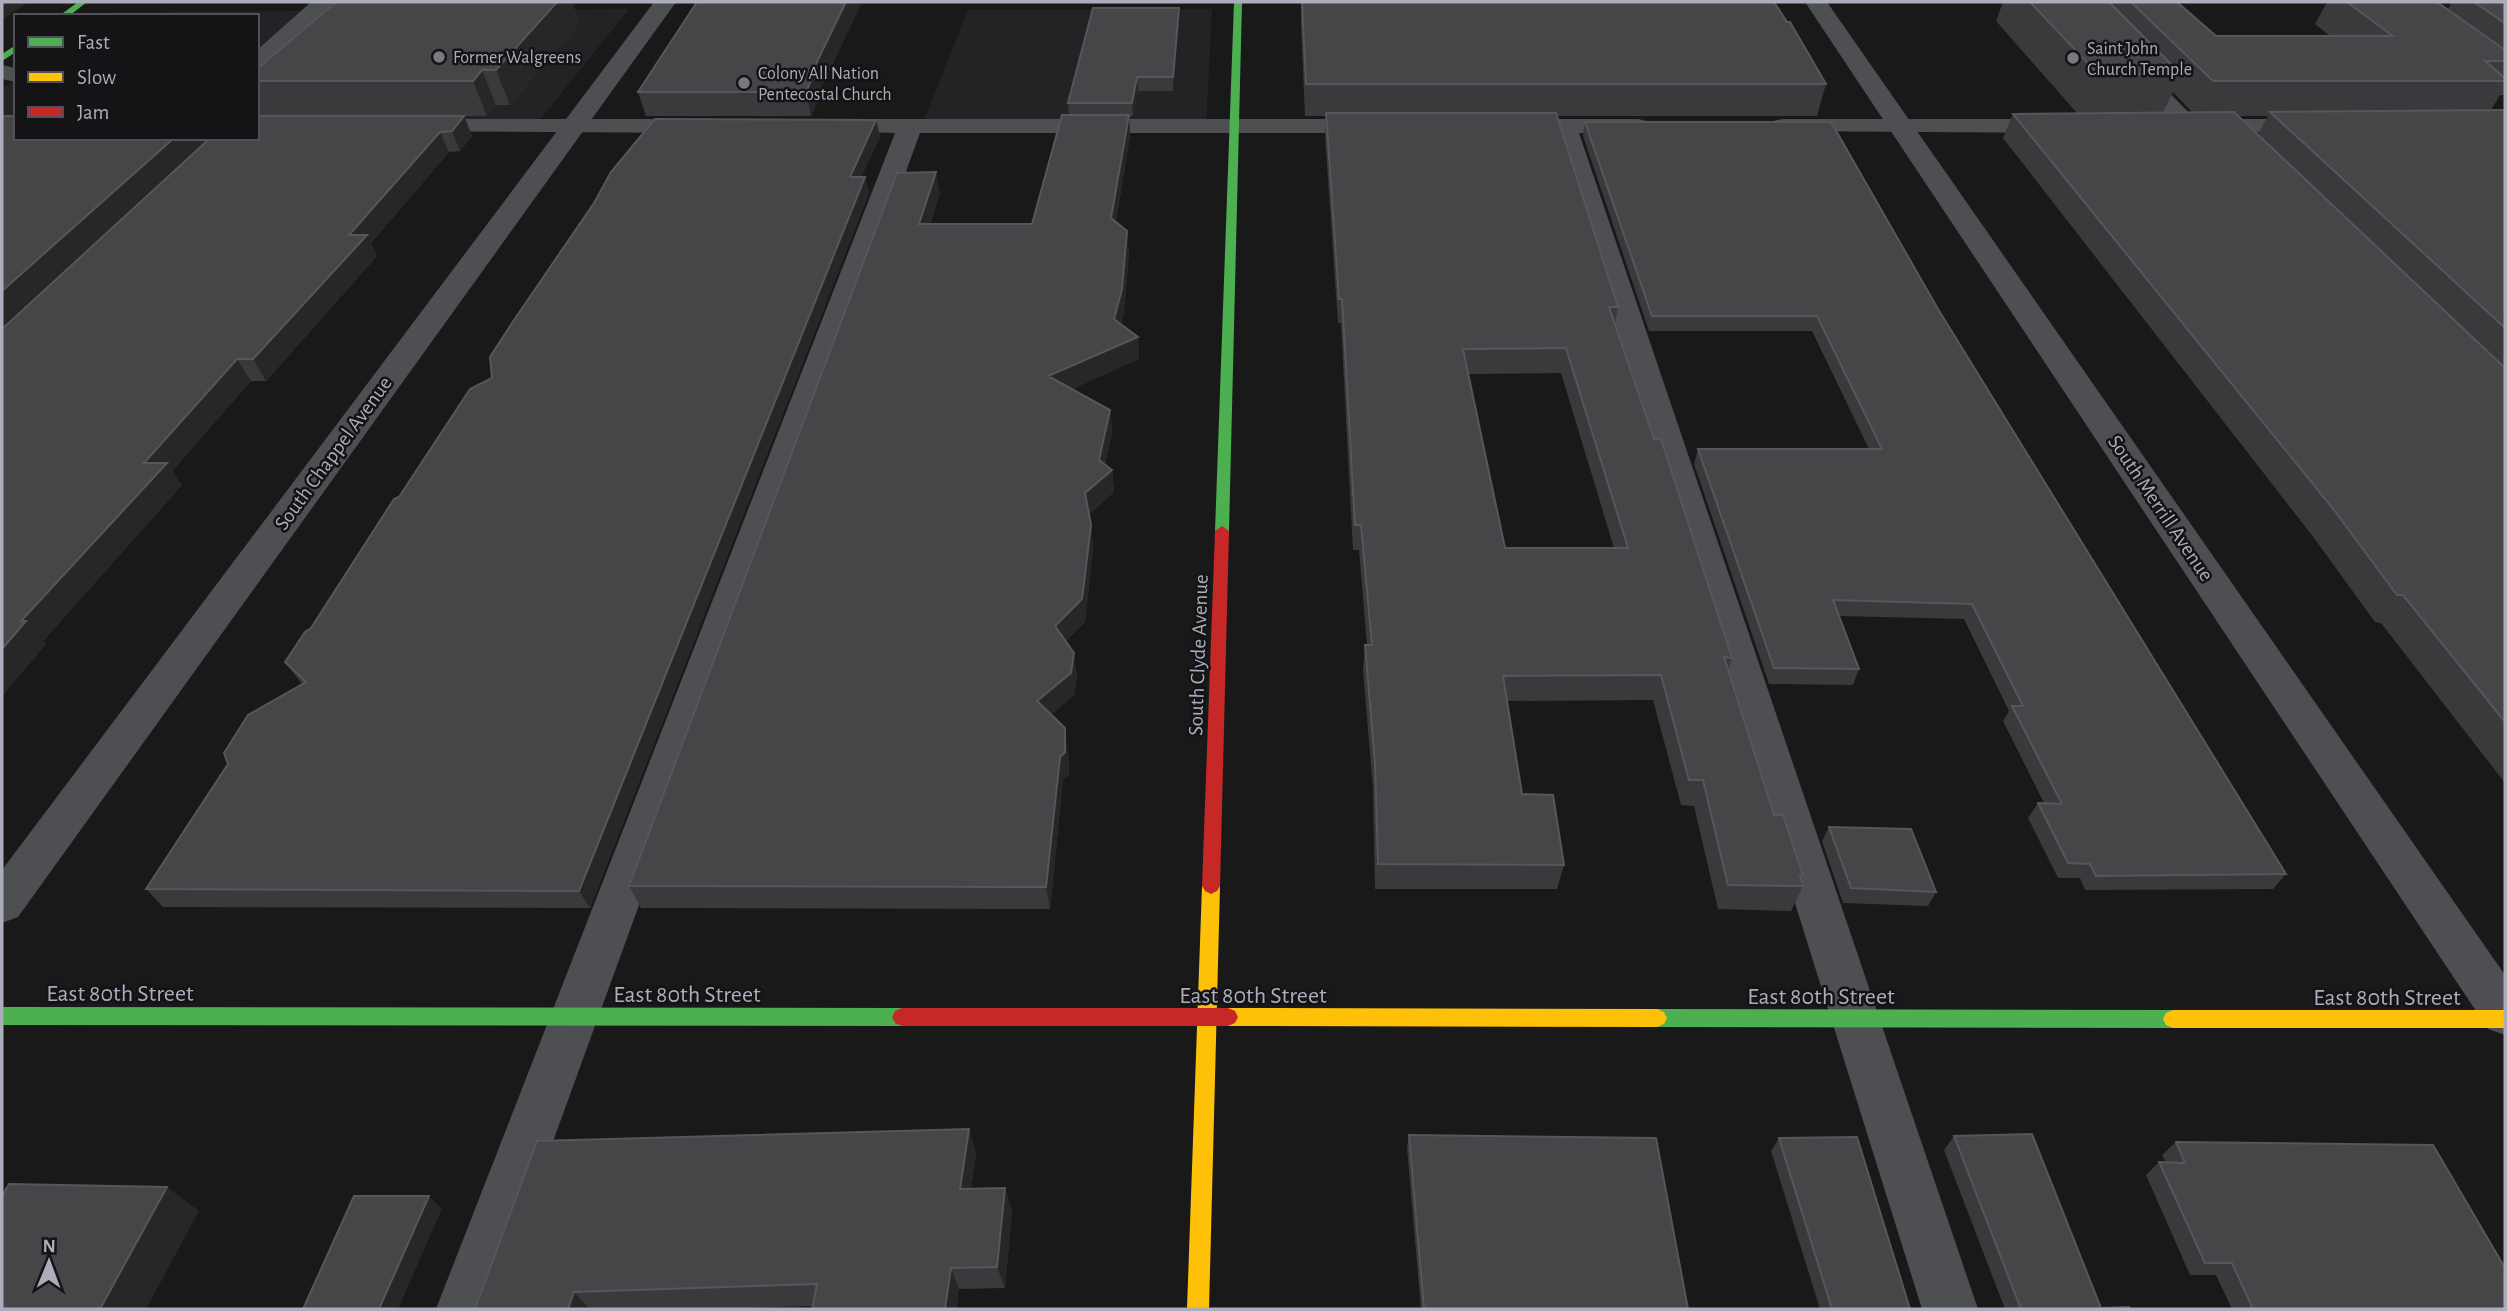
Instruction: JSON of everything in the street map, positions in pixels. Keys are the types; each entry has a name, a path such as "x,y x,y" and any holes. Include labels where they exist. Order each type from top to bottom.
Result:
{"street":[{"path":"66,14 83,2"},
{"path":"267,44 323,2"},
{"name":"South Chappel Avenue","path":"2,904 665,2"},
{"name":"South Clyde Avenue","path":"1198,1309 1238,2"},
{"name":"South Merrill Avenue","path":"1816,2 2505,1016"},
{"path":"2070,2 2188,126"},
{"path":"398,118 580,117 722,126"},
{"path":"803,126 1402,126"},
{"path":"464,1309 909,126"},
{"path":"1483,126 1664,126"},
{"path":"1564,126 1950,1309"},
{"path":"1761,126 2081,126"},
{"path":"2161,126 2340,126"},
{"path":"2229,126 2259,155"},
{"name":"East 80th Street","path":"2,1016 1855,1019 2505,1016"}],"shaded area":[{"path":"629,9 535,126 259,126 259,14 110,14"},
{"path":"1212,9 1206,126 922,126 968,10"},
{"path":"14,80 14,126 2,126 2,88"}],"building":[{"path":"336,2 557,2 496,70 482,70 473,81 259,81 259,67"},
{"name":"Colony All Nation Pentecostal Church","path":"697,2 846,2 811,74 814,74 806,92 638,92"},
{"path":"1302,2 1774,2 1787,22 1790,22 1826,84 1306,84"},
{"path":"2030,2 2109,2 2181,74 2098,74"},
{"path":"2131,2 2177,2 2216,36 2393,36 2347,2 2437,2 2505,50 2505,61 2485,61 2505,78 2505,81 2213,81"},
{"path":"2474,2 2505,2 2505,23"},
{"path":"1093,8 1179,8 1173,77 1137,77 1132,103 1068,103"},
{"path":"2505,110 2505,328 2270,112"},
{"path":"2234,112 2505,368 2505,722 2403,595 2397,595 2334,510 2013,114"},
{"path":"1326,113 1556,113 1618,307 1609,307 1654,439 1661,439 1732,658 1724,657 1774,815 1783,815 1803,876 1800,876 1803,886 1728,885 1703,780 1689,780 1661,675 1503,676 1522,794 1553,795 1564,865 1378,864 1375,763 1365,645 1372,645 1361,525 1355,525 1342,299 1339,299","holes":["1566,348 1628,548 1505,548 1463,349"]},
{"path":"1062,115 1129,115 1111,218 1127,231 1122,289 1114,319 1138,337 1048,376 1110,410 1099,460 1112,470 1085,493 1091,525 1082,599 1055,626 1074,653 1071,673 1037,701 1065,728 1065,752 1060,757 1046,887 629,886 897,173 936,172 919,224 1032,224"},
{"path":"2,116 14,116 14,140 172,140 2,291"},
{"path":"259,116 464,116 452,131 440,132 349,235 367,235 253,359 237,359 144,463 167,463 21,621 26,621 2,649 2,329 208,140 259,140"},
{"path":"655,119 876,120 850,177 865,177 579,891 146,889 228,764 224,753 248,715 306,682 285,662 305,632 311,628 394,499 399,497 470,389 492,378 490,357 594,203 611,172"},
{"path":"1585,122 1831,122 1938,309 2286,874 2096,876 2090,864 2068,863 2038,803 2062,804 2012,706 2023,706 1972,604 1833,600 1859,669 1774,668 1698,449 1882,449 1817,316 1652,316"},
{"path":"1829,827 1911,829 1936,892 1851,888"},
{"path":"969,1129 960,1189 1005,1188 997,1267 951,1268 945,1309 812,1309 817,1284 574,1292 568,1309 475,1309 537,1141"},
{"path":"2032,1134 2101,1308 2130,1309 2021,1309 1954,1136"},
{"path":"1409,1135 1656,1138 1688,1309 1424,1309"},
{"path":"1857,1137 1910,1309 1832,1309 1779,1138"},
{"path":"2176,1142 2433,1145 2505,1268 2505,1309 2253,1309 2232,1263 2205,1263 2159,1162 2185,1163"},
{"path":"9,1184 167,1187 100,1309 2,1309 2,1196"},
{"path":"354,1196 429,1196 379,1309 303,1309"}],"traffic: fast":[{"path":"66,14 83,2"},
{"path":"1222,531 1238,2"},
{"path":"2,58 14,49"},
{"path":"2,1016 902,1017"},
{"path":"1657,1018 2173,1019"}],"traffic: slow":[{"path":"1198,1309 1211,886"},
{"path":"1228,1017 1657,1018"},
{"path":"2173,1019 2505,1019"}],"traffic: jam":[{"path":"1211,886 1222,531"},
{"path":"902,1017 1228,1017"}],"place":[{"name":"Former Walgreens","path":"439,57"},
{"name":"Saint John Church Temple","path":"2073,58"},
{"name":"Colony All Nation Pentecostal Church","path":"744,83"}]}
